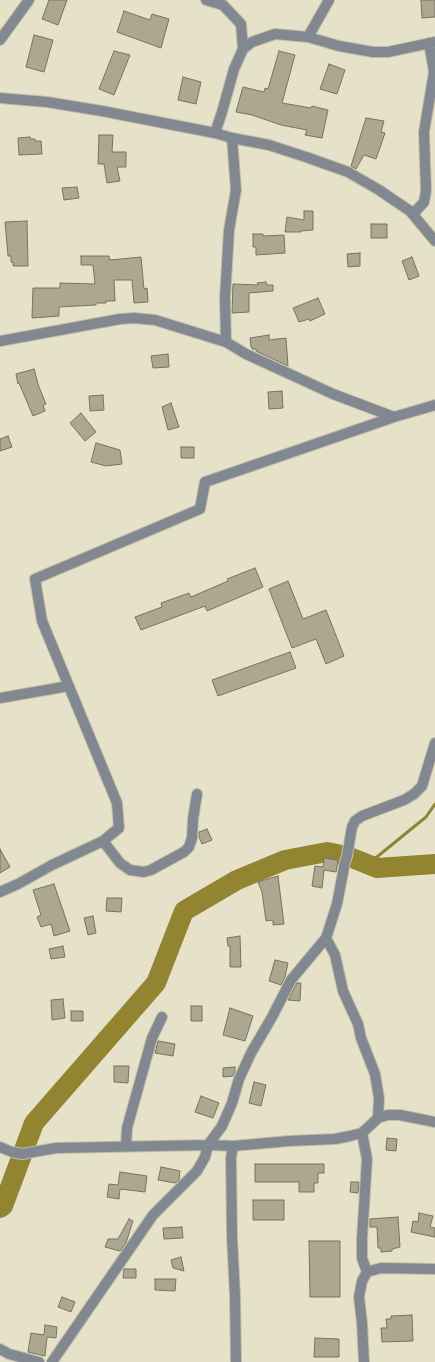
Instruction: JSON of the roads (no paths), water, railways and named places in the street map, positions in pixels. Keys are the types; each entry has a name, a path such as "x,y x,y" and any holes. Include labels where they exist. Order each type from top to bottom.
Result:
{"street":[{"path":"0,40 29,0"},
{"path":"206,0 223,5 241,24 243,49"},
{"path":"308,38 329,0"},
{"path":"215,132 234,69 243,49 252,42 275,34 308,38 373,52 388,52 432,43 434,72 424,132 426,191 424,202 413,214"},
{"path":"0,98 47,102 102,111 215,132 232,138 269,145 348,172 379,190 413,214 435,241"},
{"path":"226,342 225,298 229,230 236,190 232,138"},
{"path":"0,341 120,319 155,320 226,342 246,354 333,394 394,417"},
{"path":"0,892 103,840 118,828 117,803 42,621 35,579 200,509 205,482 394,417 435,405"},
{"path":"0,698 69,686"},
{"path":"52,1362 154,1215 196,1171 205,1158 208,1145 222,1126 232,1103 239,1079 251,1053 291,980 326,938 337,904 352,827 355,821 362,816 404,800 414,794 422,786 435,743"},
{"path":"103,840 120,863 130,870 144,872 151,870 190,847 197,794"},
{"path":"326,938 335,955 343,991 358,1024 361,1038 375,1074 379,1098 378,1118"},
{"path":"126,1146 127,1128 152,1038 162,1017"},
{"path":"0,1147 22,1154 56,1148 233,1146 335,1139 362,1133 378,1118 388,1115 400,1115 435,1122"},
{"path":"362,1133 367,1159 362,1258 367,1272"},
{"path":"233,1146 231,1158 232,1236 236,1362"},
{"path":"364,1362 359,1296 362,1281 367,1272 381,1268 435,1270"},
{"path":"0,1349 9,1354 39,1362"}],"waterway":[{"path":"367,865 426,817 435,804"},
{"path":"0,1208 3,1206 34,1123 156,983 184,911 237,880 285,860 327,852 347,856 377,868 435,864"}]}
